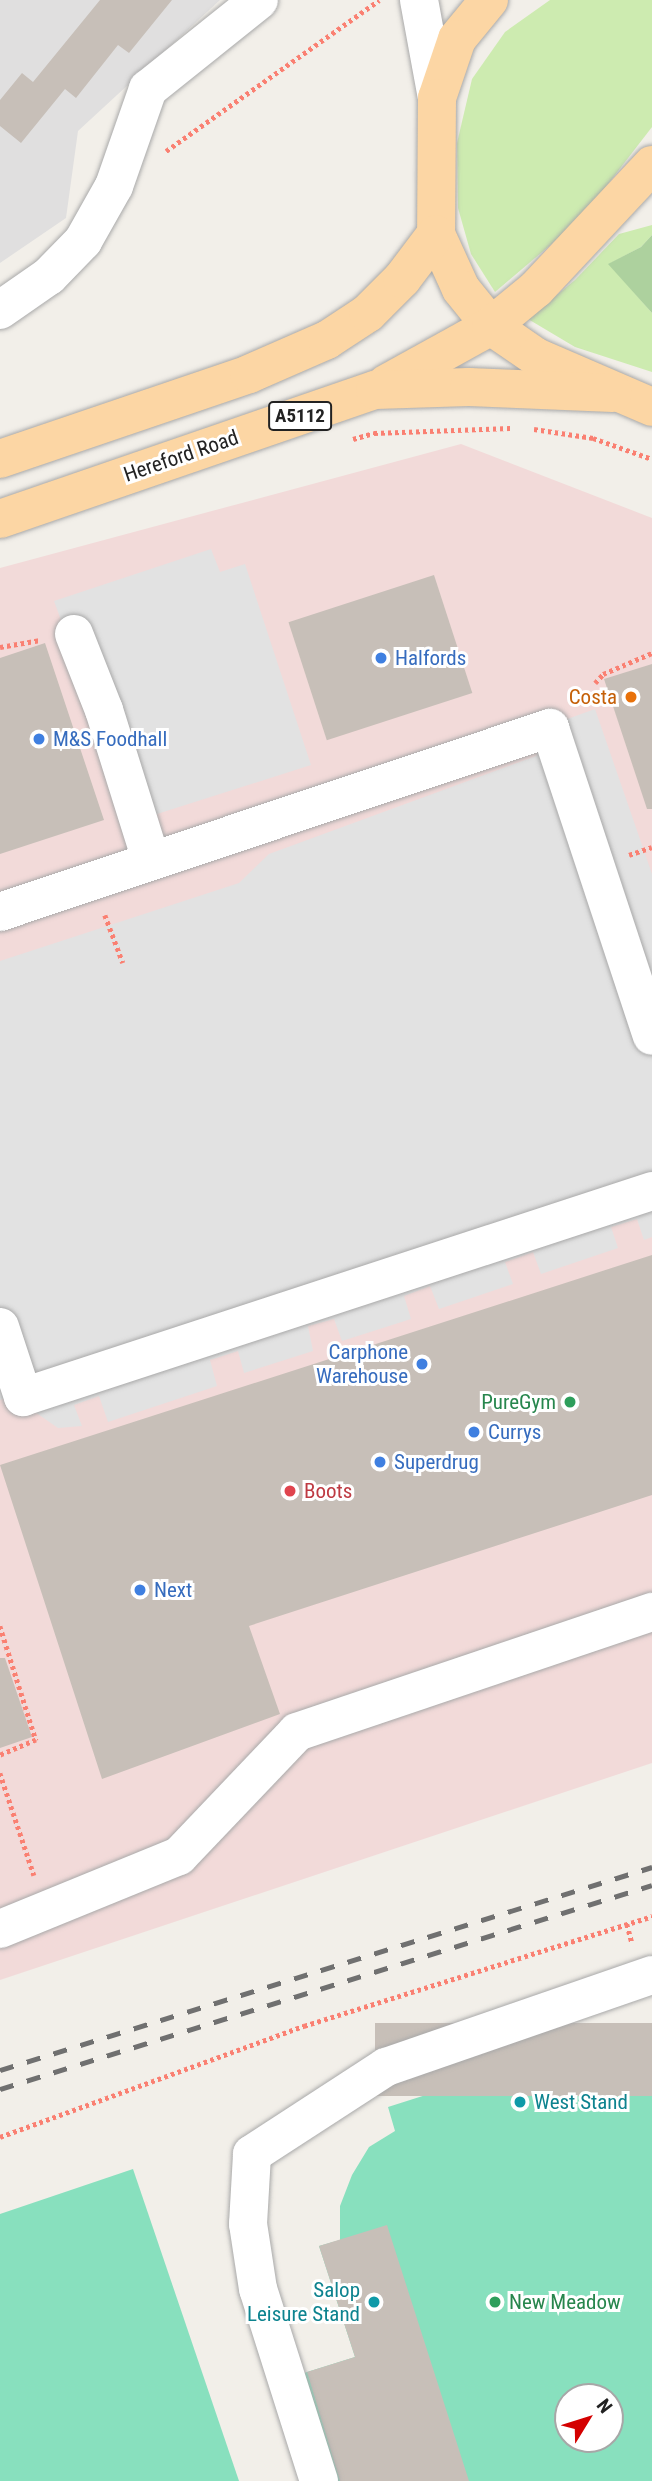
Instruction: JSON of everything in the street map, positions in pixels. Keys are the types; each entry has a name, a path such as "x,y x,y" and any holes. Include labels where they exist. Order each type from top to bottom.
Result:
{"main road":[{"path":"489,0 457,39 437,98 436,234 461,289 491,326 536,357 613,393 652,407"},
{"path":"375,390 491,326 536,289 652,165"},
{"path":"0,459 249,374 327,340 368,313 402,279 436,234"},
{"name":"Hereford Road","path":"0,519 375,390 469,387 613,393"}],"street":[{"path":"0,310 49,276 83,241 114,186 148,89 259,0"},
{"path":"419,0 437,98"},
{"path":"74,634 104,710 151,860"},
{"path":"0,912 550,728 652,1036"},
{"path":"0,1327 23,1397 652,1191"},
{"path":"0,1929 47,1913 179,1856 297,1732 652,1612"},
{"path":"319,2481 258,2289 248,2224 252,2154 386,2067 652,1975"}],"path":[{"path":"160,155 309,54 379,0"},
{"path":"348,440 374,433 525,427 593,438 652,459"},
{"path":"595,683 603,674 652,653"},
{"path":"92,880 123,964"},
{"path":"0,1626 36,1740 0,1755"},
{"path":"0,1773 47,1913"},
{"path":"0,2137 304,2025 652,1916"}],"shaded area":[{"path":"0,0 220,0 78,131 66,218 0,263"},
{"path":"461,444 652,518 652,1763 0,1980 0,568"},
{"path":"211,549 220,572 245,564 311,765 135,821 54,601"},
{"path":"595,709 652,874 652,1237 644,1240 637,1219 611,1227 618,1248 541,1274 533,1252 505,1262 513,1284 439,1309 430,1286 404,1296 411,1319 342,1341 334,1319 308,1326 313,1351 244,1373 238,1351 210,1360 217,1386 108,1422 99,1396 74,1405 82,1426 58,1428 12,1396 0,1400 0,961 239,883 269,854 536,756 559,722"}],"green space":[{"path":"550,0 652,0 652,127 581,219 495,292 471,254 458,208 457,143 472,79 505,32"},
{"path":"652,225 652,235 641,247 609,264 652,313 652,372 575,347 528,319 575,280 619,234"},
{"path":"652,235 652,313 608,264 641,247"},
{"name":"New Meadow","path":"652,2023 652,2481 338,2481 304,2373 355,2357 319,2246 340,2240 340,2206 352,2175 369,2147 395,2131 388,2107"},
{"path":"133,2169 239,2481 0,2481 0,2214"}],"building":[{"path":"100,0 172,0 129,53 118,45 76,98 65,89 21,143 0,126 0,100 22,73 33,82"},
{"name":"Halfords","path":"434,575 472,693 327,740 288,622"},
{"name":"M&S Foodhall","path":"45,643 104,820 0,854 0,658"},
{"path":"652,664 652,809 647,809 604,679"},
{"path":"652,1255 652,1495 249,1626 280,1714 102,1779 0,1465"},
{"path":"0,1658 5,1658 32,1737 0,1748"},
{"path":"375,2023 652,2023 652,2096 375,2096"},
{"name":"Salop Leisure Stand","path":"387,2225 469,2481 340,2481 307,2372 355,2357 319,2246"}],"railway":[{"path":"0,2070 652,1867"},
{"path":"0,2089 652,1885"}],"place":[{"name":"Halfords","path":"381,658"},
{"name":"Costa","path":"631,697"},
{"name":"M&S Foodhall","path":"39,739"},
{"name":"Carphone Warehouse","path":"422,1364"},
{"name":"PureGym","path":"570,1402"},
{"name":"Currys","path":"474,1432"},
{"name":"Superdrug","path":"380,1462"},
{"name":"Boots","path":"290,1491"},
{"name":"Next","path":"140,1590"},
{"name":"West Stand","path":"520,2102"},
{"name":"Salop Leisure Stand","path":"374,2302"},
{"name":"New Meadow","path":"495,2302"}]}
